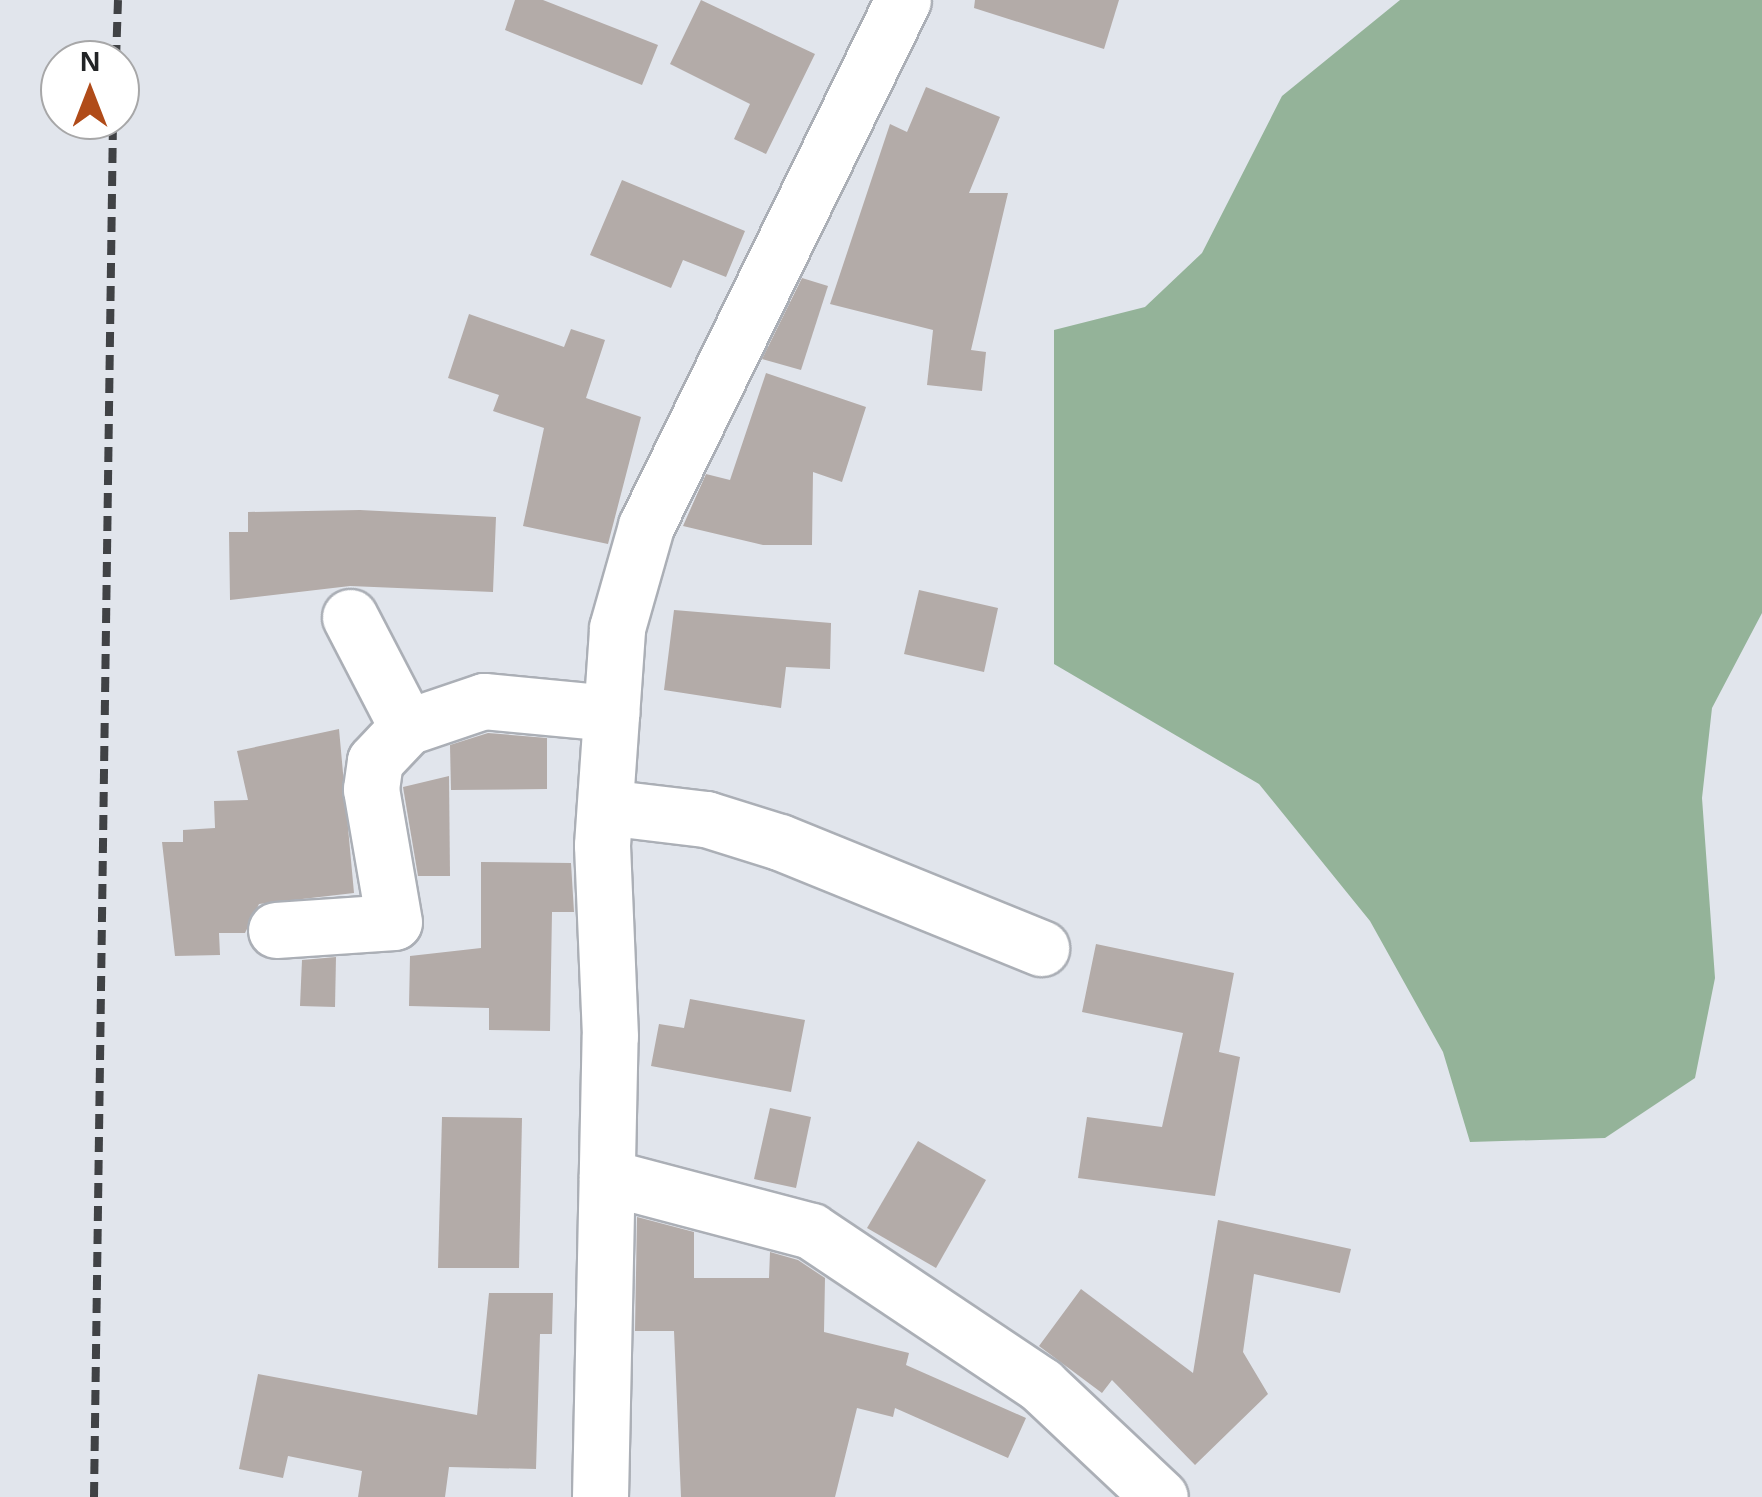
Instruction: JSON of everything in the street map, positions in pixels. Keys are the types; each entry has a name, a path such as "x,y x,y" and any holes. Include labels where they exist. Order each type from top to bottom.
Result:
{"street":[{"path":"600,1497 608,1176 604,807 618,628 646,526 902,0"},
{"path":"350,617 407,727"},
{"path":"276,930 394,922 371,788 375,761 407,727 484,702 611,713"},
{"path":"604,807 762,836 1041,948"},
{"path":"608,1176 811,1231 1041,1385 1160,1497"}],"green space":[{"path":"1400,0 1762,0 1762,613 1712,708 1702,798 1715,978 1695,1078 1605,1138 1470,1142 1443,1052 1370,921 1259,784 1054,664 1054,330 1145,307 1202,253 1282,96"}],"building":[{"path":"515,0 543,0 658,45 642,85 505,30"},
{"path":"701,0 815,54 766,154 734,139 750,104 670,64"},
{"path":"975,0 1119,0 1104,49 974,8"},
{"path":"926,87 1000,117 969,193 1008,193 971,350 986,352 982,391 927,385 933,330 830,304 890,124 907,132"},
{"path":"622,180 745,231 726,277 683,260 671,288 590,255"},
{"path":"802,278 828,286 801,370 762,359"},
{"path":"469,314 564,347 571,329 605,340 586,398 641,417 608,544 523,526 544,428 493,411 499,395 448,378"},
{"path":"766,373 866,407 842,482 813,472 812,545 763,545 683,526 706,474 730,480"},
{"path":"360,510 496,517 493,592 350,586 230,600 229,532 248,532 248,512"},
{"path":"919,590 998,608 984,672 904,654"},
{"path":"674,610 831,623 830,669 786,667 781,708 664,690"},
{"path":"339,729 354,893 259,904 245,933 219,933 220,955 175,956 162,842 183,842 183,830 215,828 214,801 248,800 237,751"},
{"path":"488,733 547,738 547,789 451,790 450,745"},
{"path":"449,776 450,876 418,876 403,787"},
{"path":"481,862 571,863 574,912 552,912 550,1031 489,1030 489,1008 409,1006 410,956 481,948"},
{"path":"1096,944 1234,973 1219,1052 1240,1057 1215,1196 1078,1178 1087,1117 1162,1127 1183,1033 1082,1012"},
{"path":"336,957 335,1007 300,1006 302,960"},
{"path":"690,999 805,1020 791,1092 651,1066 659,1024 684,1028"},
{"path":"770,1108 811,1117 796,1188 754,1179"},
{"path":"442,1117 522,1118 519,1268 438,1268"},
{"path":"918,1141 986,1180 936,1268 867,1228"},
{"path":"637,1217 694,1232 694,1278 769,1278 770,1252 798,1260 825,1278 824,1332 909,1353 906,1365 1026,1418 1008,1458 895,1408 893,1417 857,1408 835,1497 681,1497 674,1331 635,1331"},
{"path":"1218,1220 1351,1249 1340,1293 1254,1274 1243,1352 1268,1394 1195,1465 1112,1380 1102,1393 1039,1346 1081,1289 1193,1373"},
{"path":"489,1293 553,1293 552,1334 540,1334 536,1469 449,1467 445,1497 358,1497 362,1471 288,1456 283,1478 239,1469 258,1374 477,1415"}],"railway":[{"path":"117,40 118,0"},
{"path":"94,1497 113,140"}]}
